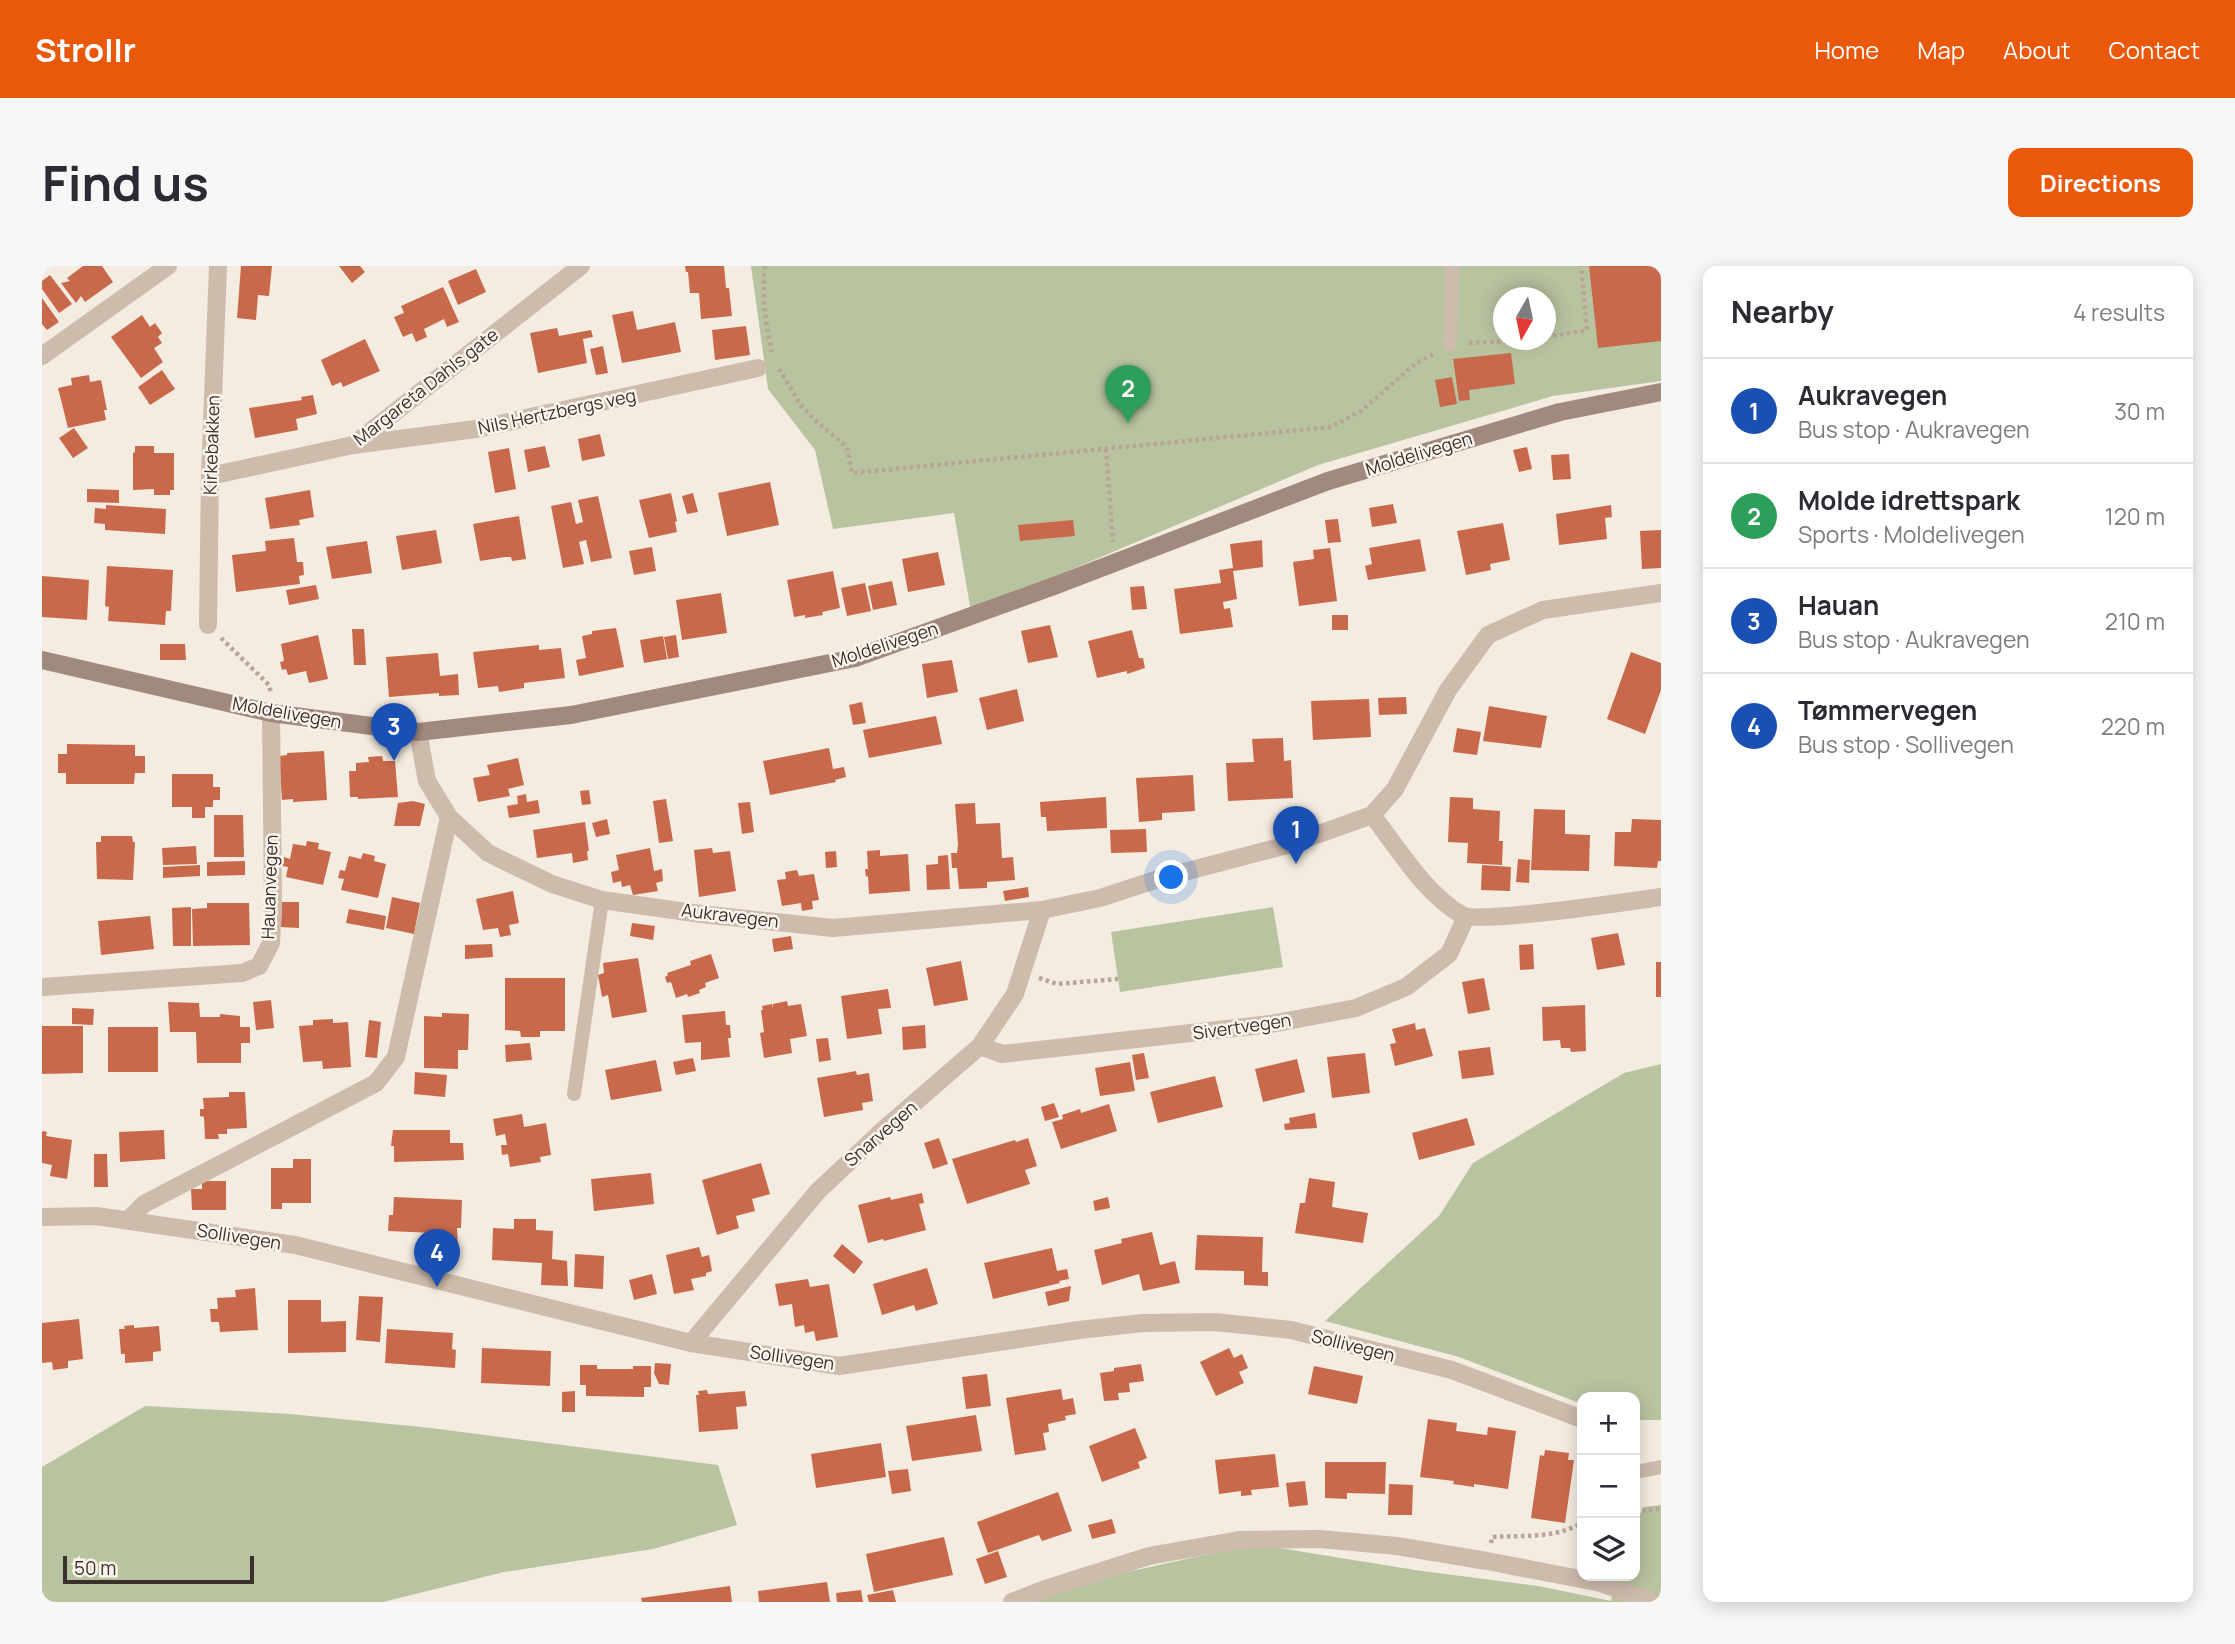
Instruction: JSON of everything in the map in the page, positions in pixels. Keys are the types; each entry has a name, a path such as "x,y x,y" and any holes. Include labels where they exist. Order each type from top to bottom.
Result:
{"main road":[{"name":"Moldelivegen","path":"42,660 271,706 418,732 571,715 855,659 1328,481 1560,412 1661,392"}],"street":[{"path":"42,356 168,266"},
{"name":"Kirkebakken","path":"208,625 218,266"},
{"name":"Margareta Dahls gate","path":"211,476 353,445 581,266"},
{"name":"Nils Hertzbergs veg","path":"353,445 476,429 758,368"},
{"path":"1661,593 1543,610 1488,635 1448,690 1395,789 1373,815 1437,897 1465,917 1520,914 1661,897"},
{"name":"Hauanvegen","path":"42,987 242,973 259,966 271,943 272,929 271,706"},
{"name":"Aukravegen","path":"418,732 427,781 449,817 488,853 552,884 602,900 833,928 1042,910 1100,898 1161,878 1291,844 1373,815"},
{"path":"129,1219 144,1204 376,1083 396,1057 449,817"},
{"name":"Snarvegen","path":"691,1343 818,1191 883,1130 980,1046 1015,994 1042,910"},
{"name":"Sivertvegen","path":"980,1046 1002,1054 1271,1024 1356,1008 1406,987 1449,954 1465,917"},
{"name":"Sollivegen","path":"42,1217 96,1216 129,1219 295,1245 691,1343 839,1366 1079,1329 1143,1323 1215,1322 1291,1330 1452,1370 1577,1417"},
{"path":"1012,1602 1149,1556 1239,1540 1320,1539 1397,1546 1577,1575"},
{"path":"1607,1581 1654,1602"}],"lane":[{"path":"1450,344 1452,266"},
{"path":"574,1094 602,900"},
{"path":"1640,1471 1661,1467"}],"path":[{"path":"765,266 762,296 772,352"},
{"path":"1556,335 1587,330 1581,266"},
{"path":"778,365 782,378 800,404 847,447 852,473 1331,427 1362,411 1415,364 1450,344 1493,342"},
{"path":"1106,449 1114,547"},
{"path":"208,625 269,685 271,706"},
{"path":"1022,972 1057,984 1118,979"},
{"path":"1640,1510 1661,1508"},
{"path":"1487,1561 1492,1537 1548,1536 1577,1526"}],"green space":[{"path":"751,266 1661,266 1661,381 1553,396 1318,465 971,612 954,513 833,529 815,450 768,389"},
{"path":"1273,907 1283,967 1120,992 1111,932"},
{"path":"1661,1064 1661,1420 1640,1420 1640,1392 1577,1392 1577,1402 1459,1357 1325,1321 1439,1216 1473,1163 1624,1073"},
{"path":"145,1406 290,1414 431,1428 718,1465 737,1525 653,1549 504,1572 383,1602 42,1602 42,1467"},
{"path":"1661,1505 1661,1602 1023,1602 1045,1590 1255,1544 1415,1570 1538,1586 1611,1601 1615,1581 1640,1581 1640,1515 1644,1507"}],"building":[{"path":"83,266 102,266 113,282 85,302 81,296 76,303 61,283 70,281 67,278"},
{"path":"241,266 272,266 269,296 258,295 256,320 237,318"},
{"path":"339,266 360,266 365,272 352,283"},
{"path":"685,266 724,266 732,316 701,319 699,293 690,293"},
{"path":"1589,266 1661,266 1661,341 1598,348"},
{"path":"476,269 486,292 458,305 448,281"},
{"path":"50,275 72,304 59,313 42,289 42,281"},
{"path":"443,287 459,322 447,327 444,319 424,329 427,337 416,342 412,333 403,337 394,317 404,313 401,306"},
{"path":"42,298 59,322 47,330 42,324"},
{"path":"633,311 637,330 675,322 681,352 622,363 612,315"},
{"path":"142,315 150,327 155,323 162,333 158,337 162,343 154,348 163,362 141,378 111,337"},
{"path":"746,326 750,355 715,360 712,330"},
{"path":"557,328 559,336 591,330 593,337 583,339 587,363 538,373 530,333"},
{"path":"365,339 380,371 343,387 341,382 332,386 321,360"},
{"path":"603,346 608,373 596,375 590,349"},
{"path":"1511,353 1515,384 1469,390 1470,400 1459,401 1453,359"},
{"path":"162,370 175,389 150,405 138,387"},
{"path":"89,375 90,382 101,380 107,410 104,410 106,420 68,428 58,388 72,385 71,378"},
{"path":"1452,377 1457,404 1440,407 1435,380"},
{"path":"313,395 317,414 296,419 298,430 255,438 249,408 302,400 301,397"},
{"path":"74,428 88,448 73,458 59,438"},
{"path":"600,434 605,456 582,461 578,439"},
{"path":"135,446 154,446 154,453 174,453 174,490 170,490 170,495 154,495 154,489 133,490"},
{"path":"545,446 550,467 528,472 524,450"},
{"path":"1527,447 1532,469 1519,472 1513,450"},
{"path":"509,448 516,489 495,493 488,452"},
{"path":"1569,454 1571,479 1553,480 1551,455"},
{"path":"770,482 779,525 727,536 718,493"},
{"path":"87,489 119,490 119,503 87,502"},
{"path":"310,490 314,517 299,520 300,525 270,529 265,498"},
{"path":"671,493 677,532 649,538 639,500"},
{"path":"693,493 698,512 687,514 682,496"},
{"path":"598,496 612,558 591,562 586,540 579,542 584,564 563,568 551,506 571,502 576,524 583,522 578,500"},
{"path":"1393,504 1397,523 1372,527 1369,508"},
{"path":"106,505 166,509 165,534 105,530 105,524 94,523 95,508 106,509"},
{"path":"1611,505 1612,517 1605,518 1607,539 1559,545 1556,514"},
{"path":"519,516 526,559 512,561 511,557 505,557 480,561 473,524"},
{"path":"1338,519 1341,542 1328,543 1325,520"},
{"path":"1073,520 1075,536 1020,541 1018,525"},
{"path":"1503,523 1510,560 1490,564 1491,570 1466,575 1457,531"},
{"path":"436,530 442,563 402,570 396,536"},
{"path":"1661,530 1661,568 1642,569 1640,531"},
{"path":"294,538 297,562 303,562 304,575 299,576 300,584 236,592 232,555 266,551 265,541"},
{"path":"1420,539 1426,571 1368,580 1365,566 1372,564 1369,548"},
{"path":"1262,540 1263,567 1233,571 1237,599 1223,602 1224,609 1230,608 1233,627 1180,634 1174,589 1221,583 1219,570 1233,568 1230,544"},
{"path":"367,541 372,573 332,579 326,547"},
{"path":"652,547 656,571 634,575 629,551"},
{"path":"1330,548 1337,601 1299,606 1293,562 1314,559 1313,550"},
{"path":"938,552 945,585 908,592 902,559"},
{"path":"107,566 173,570 171,611 166,611 165,625 108,621 109,607 105,606"},
{"path":"833,571 840,608 822,612 823,615 794,617 787,580"},
{"path":"42,576 89,580 87,620 42,617"},
{"path":"892,581 897,605 873,610 868,586"},
{"path":"865,583 871,611 847,616 841,588"},
{"path":"316,585 319,599 289,605 286,590"},
{"path":"1144,586 1147,609 1132,610 1130,587"},
{"path":"721,593 727,633 682,640 676,600"},
{"path":"1332,615 1348,615 1348,630 1332,630"},
{"path":"1050,625 1058,657 1028,663 1021,631"},
{"path":"616,628 624,667 579,676 576,660 586,658 582,636 592,634 592,631"},
{"path":"352,629 364,629 366,665 354,665"},
{"path":"1132,630 1139,658 1143,658 1145,668 1127,674 1127,671 1097,678 1088,641"},
{"path":"318,635 328,679 309,683 306,671 288,675 286,669 282,670 280,662 284,661 281,644"},
{"path":"676,635 679,657 668,659 664,637"},
{"path":"663,636 667,659 644,663 640,640"},
{"path":"160,644 185,644 186,660 160,660"},
{"path":"539,645 539,650 561,648 565,678 524,683 524,688 499,692 498,686 478,688 473,652"},
{"path":"1631,652 1661,663 1661,690 1645,734 1607,719"},
{"path":"438,653 440,676 458,674 459,695 439,696 439,693 389,697 386,657"},
{"path":"952,660 958,692 927,698 922,664"},
{"path":"1017,689 1024,721 987,730 979,698"},
{"path":"1406,697 1407,714 1379,715 1378,698"},
{"path":"1369,699 1371,737 1313,740 1311,701"},
{"path":"862,702 866,723 853,725 849,705"},
{"path":"1489,706 1547,716 1541,748 1483,741"},
{"path":"936,716 942,744 869,758 863,730"},
{"path":"1457,728 1481,732 1477,755 1453,752"},
{"path":"1283,738 1284,761 1291,760 1293,798 1228,801 1226,763 1254,762 1252,739"},
{"path":"67,744 135,745 135,756 145,756 145,773 135,773 134,784 66,784 66,773 58,773 58,754 67,754"},
{"path":"829,748 833,769 844,767 846,777 835,780 836,782 770,795 763,761"},
{"path":"324,751 327,800 282,800 279,756"},
{"path":"382,756 383,761 395,761 398,797 350,797 349,771 356,771 356,763 369,762 368,757"},
{"path":"518,758 524,785 508,789 510,796 478,802 473,778 490,775 487,765"},
{"path":"172,774 213,774 213,787 220,787 220,800 213,800 213,807 205,807 205,818 192,818 192,807 172,807"},
{"path":"1193,775 1195,811 1162,813 1162,820 1139,822 1136,778"},
{"path":"589,790 591,804 582,805 580,791"},
{"path":"526,794 527,802 538,800 540,813 509,818 507,806 518,804 517,796"},
{"path":"1106,797 1107,828 1047,831 1046,817 1041,817 1040,802"},
{"path":"1450,797 1473,798 1473,809 1500,811 1499,841 1503,841 1502,865 1467,863 1468,843 1448,842"},
{"path":"666,799 673,841 659,843 653,801"},
{"path":"413,801 425,804 420,826 394,826 398,803"},
{"path":"750,802 754,832 742,834 738,803"},
{"path":"975,803 976,824 1000,823 1002,858 1013,857 1015,880 987,882 987,888 959,889 957,868 952,868 951,853 957,853 958,844 955,804"},
{"path":"1534,809 1565,810 1565,834 1590,835 1589,871 1531,870"},
{"path":"214,815 243,815 244,857 214,857"},
{"path":"607,819 610,834 596,837 592,823"},
{"path":"1632,819 1661,820 1661,861 1658,861 1657,868 1614,866 1615,832 1631,832"},
{"path":"585,822 588,860 573,863 572,853 537,858 533,830"},
{"path":"1146,829 1147,852 1111,853 1110,830"},
{"path":"101,836 132,836 135,842 133,880 97,879 96,842 101,842"},
{"path":"307,841 319,843 318,849 331,852 323,885 286,877 288,867 282,866 284,857 290,859 293,844 306,846"},
{"path":"196,846 197,864 163,865 162,848"},
{"path":"650,848 654,871 662,869 663,881 656,883 658,891 633,895 630,885 622,887 621,881 613,883 611,872 619,870 616,855"},
{"path":"712,848 713,853 730,851 736,891 699,897 694,850"},
{"path":"880,850 880,856 908,854 910,891 869,894 865,869 868,869 867,851"},
{"path":"836,851 837,867 826,868 825,852"},
{"path":"363,853 375,856 374,861 386,864 378,898 341,890 344,879 338,878 340,870 345,871 349,856 361,859"},
{"path":"948,855 950,889 927,890 926,865 938,864 938,856"},
{"path":"1518,859 1530,860 1529,883 1516,882"},
{"path":"245,861 245,875 207,876 207,862"},
{"path":"200,865 200,876 163,878 163,867"},
{"path":"1482,865 1511,867 1510,891 1481,890"},
{"path":"797,870 799,876 814,874 819,900 812,901 813,909 802,911 801,903 782,906 777,880 786,879 785,872"},
{"path":"1028,887 1029,897 1005,901 1003,891"},
{"path":"513,891 519,923 509,925 511,935 500,937 498,928 483,930 476,899"},
{"path":"392,897 420,903 414,934 386,928"},
{"path":"282,902 299,902 299,928 281,927"},
{"path":"207,903 249,903 250,945 193,946 192,909 207,908"},
{"path":"191,907 191,946 173,946 172,908"},
{"path":"349,909 386,916 384,930 346,923"},
{"path":"150,916 154,949 101,955 98,921"},
{"path":"632,923 655,926 653,940 630,936"},
{"path":"1618,933 1625,965 1597,970 1591,938"},
{"path":"791,936 793,949 774,952 772,939"},
{"path":"492,944 493,957 465,959 465,945"},
{"path":"1533,944 1534,969 1520,970 1519,945"},
{"path":"711,954 719,978 705,983 706,987 699,990 700,993 676,998 671,982 667,983 667,973 691,965 690,961"},
{"path":"638,958 647,1012 612,1018 608,995 602,997 598,975 604,973 603,963"},
{"path":"961,961 968,1000 934,1006 926,968"},
{"path":"1656,962 1661,962 1661,997 1656,997"},
{"path":"505,978 565,978 565,1031 540,1031 540,1037 521,1037 520,1031 505,1030"},
{"path":"1484,978 1490,1010 1468,1014 1462,982"},
{"path":"888,989 891,1008 878,1009 882,1034 847,1039 841,996"},
{"path":"271,1000 274,1028 256,1030 253,1002"},
{"path":"787,1001 788,1006 801,1004 807,1036 790,1039 792,1053 764,1058 760,1033 764,1032 762,1006 772,1004 773,1008 773,1004"},
{"path":"168,1002 199,1003 200,1017 220,1017 220,1014 240,1016 240,1027 250,1027 250,1043 241,1043 241,1063 197,1063 196,1032 170,1032"},
{"path":"1585,1005 1586,1051 1571,1052 1570,1048 1561,1048 1560,1040 1543,1041 1542,1007"},
{"path":"72,1008 94,1009 93,1025 72,1024"},
{"path":"725,1011 726,1025 730,1025 730,1057 701,1060 701,1042 685,1043 682,1015"},
{"path":"442,1013 469,1014 468,1050 458,1050 458,1069 424,1068 424,1016 442,1017"},
{"path":"333,1019 333,1023 348,1022 351,1067 323,1069 322,1061 303,1062 299,1026 313,1025 313,1020"},
{"path":"369,1020 381,1022 377,1058 365,1057"},
{"path":"1415,1023 1416,1030 1425,1028 1433,1056 1395,1066 1390,1044 1396,1043 1392,1029"},
{"path":"925,1025 926,1048 903,1050 902,1027"},
{"path":"42,1026 83,1026 83,1073 42,1074"},
{"path":"108,1027 158,1027 158,1072 108,1072"},
{"path":"828,1038 831,1060 819,1062 816,1039"},
{"path":"530,1043 532,1060 506,1062 505,1045"},
{"path":"1490,1047 1494,1075 1462,1079 1458,1051"},
{"path":"1144,1053 1149,1078 1136,1080 1132,1055"},
{"path":"1365,1053 1370,1093 1332,1098 1327,1057"},
{"path":"693,1058 696,1071 676,1075 673,1062"},
{"path":"1297,1059 1305,1092 1263,1102 1255,1069"},
{"path":"656,1060 662,1091 611,1100 605,1070"},
{"path":"1130,1062 1135,1091 1100,1096 1095,1068"},
{"path":"856,1071 857,1075 869,1073 873,1101 862,1103 863,1110 824,1117 817,1078"},
{"path":"415,1072 447,1075 445,1097 414,1094"},
{"path":"1215,1076 1223,1107 1158,1123 1150,1092"},
{"path":"229,1092 245,1092 247,1128 227,1129 227,1134 218,1134 219,1139 205,1139 204,1117 200,1116 200,1109 204,1109 203,1098 229,1097"},
{"path":"1054,1103 1059,1117 1045,1121 1041,1107"},
{"path":"1109,1104 1117,1131 1061,1149 1052,1122 1063,1119 1062,1115 1080,1109 1081,1113"},
{"path":"1315,1113 1317,1128 1285,1130 1284,1124 1290,1123 1289,1118"},
{"path":"522,1114 524,1127 546,1123 551,1155 540,1157 541,1162 510,1167 508,1154 502,1155 501,1145 507,1145 505,1134 496,1136 493,1119"},
{"path":"1467,1118 1475,1145 1419,1160 1412,1133"},
{"path":"164,1130 165,1159 120,1162 119,1132"},
{"path":"393,1130 450,1130 450,1143 463,1143 464,1160 394,1162 394,1146 391,1146"},
{"path":"42,1131 47,1132 46,1136 72,1140 67,1179 50,1176 52,1165 42,1163"},
{"path":"939,1138 948,1164 933,1169 924,1143"},
{"path":"1028,1138 1037,1166 1025,1170 1030,1184 967,1204 952,1159"},
{"path":"94,1154 107,1154 108,1187 94,1187"},
{"path":"293,1159 311,1159 311,1203 282,1203 282,1209 271,1209 271,1168 293,1168"},
{"path":"761,1163 770,1194 752,1199 755,1211 736,1216 739,1228 717,1235 702,1180"},
{"path":"651,1173 654,1204 594,1211 591,1179"},
{"path":"1309,1178 1335,1182 1332,1207 1368,1213 1363,1243 1295,1233 1300,1203 1305,1203"},
{"path":"202,1181 226,1181 226,1210 192,1210 191,1189 202,1189"},
{"path":"922,1193 924,1203 919,1204 926,1230 868,1243 858,1205"},
{"path":"394,1197 462,1200 461,1228 457,1228 458,1246 434,1245 434,1233 388,1231 389,1215 393,1215"},
{"path":"1108,1197 1110,1208 1095,1211 1093,1201"},
{"path":"514,1219 536,1219 536,1230 553,1231 552,1259 567,1261 568,1286 541,1285 542,1263 492,1260 493,1228 514,1229"},
{"path":"1152,1232 1160,1265 1175,1261 1180,1283 1143,1291 1139,1274 1102,1285 1094,1250 1122,1243 1121,1239"},
{"path":"1197,1235 1263,1237 1262,1272 1268,1272 1268,1286 1244,1285 1244,1271 1195,1270"},
{"path":"842,1244 863,1262 854,1274 833,1256"},
{"path":"699,1247 702,1257 709,1255 712,1271 706,1273 706,1276 691,1279 694,1290 674,1294 666,1255"},
{"path":"1052,1248 1057,1271 1067,1269 1069,1279 993,1299 984,1263"},
{"path":"575,1254 604,1256 603,1289 574,1287"},
{"path":"927,1268 938,1304 916,1311 914,1305 882,1315 873,1284"},
{"path":"652,1274 657,1294 634,1300 629,1280"},
{"path":"808,1279 810,1287 829,1284 838,1337 816,1341 814,1331 805,1333 804,1325 795,1327 792,1304 779,1306 775,1284"},
{"path":"1071,1286 1069,1301 1048,1306 1045,1292"},
{"path":"255,1288 258,1330 220,1332 219,1322 211,1322 210,1309 218,1309 217,1298 236,1297 235,1290"},
{"path":"359,1296 383,1297 380,1342 356,1340"},
{"path":"288,1300 321,1300 321,1322 346,1321 346,1352 288,1353"},
{"path":"79,1319 83,1359 68,1361 68,1368 53,1370 52,1362 42,1363 42,1323"},
{"path":"134,1325 134,1328 159,1326 161,1351 153,1352 153,1361 125,1363 125,1354 121,1354 119,1329"},
{"path":"387,1329 453,1333 455,1368 385,1363"},
{"path":"482,1348 551,1351 550,1386 481,1383"},
{"path":"1229,1348 1234,1358 1242,1354 1248,1368 1239,1372 1244,1383 1216,1396 1200,1362"},
{"path":"655,1363 671,1364 669,1385 659,1384 654,1373"},
{"path":"1141,1364 1144,1381 1129,1383 1130,1392 1118,1393 1119,1400 1104,1401 1100,1373"},
{"path":"580,1365 597,1365 597,1369 651,1366 651,1387 644,1387 644,1397 586,1396 586,1385 580,1385"},
{"path":"1314,1366 1363,1376 1357,1404 1308,1394"},
{"path":"987,1374 991,1406 966,1409 962,1377"},
{"path":"1061,1389 1063,1400 1073,1398 1076,1414 1065,1416 1066,1420 1048,1424 1049,1432 1043,1433 1046,1450 1015,1455 1006,1398"},
{"path":"707,1390 708,1394 745,1391 747,1406 736,1407 738,1429 699,1432 696,1395 699,1395 698,1391"},
{"path":"575,1391 575,1412 562,1412 562,1392"},
{"path":"976,1415 982,1451 912,1461 906,1426"},
{"path":"1428,1419 1457,1423 1456,1431 1487,1435 1488,1427 1516,1431 1508,1489 1474,1484 1474,1487 1453,1484 1454,1481 1420,1477"},
{"path":"1135,1428 1147,1458 1138,1462 1140,1468 1102,1482 1089,1446"},
{"path":"881,1443 886,1477 816,1488 811,1454"},
{"path":"1545,1450 1569,1453 1568,1460 1574,1460 1565,1523 1531,1518 1540,1455 1544,1456"},
{"path":"1275,1454 1279,1487 1251,1490 1252,1495 1241,1496 1241,1491 1219,1494 1215,1460"},
{"path":"1325,1462 1386,1462 1385,1494 1347,1493 1347,1499 1325,1498"},
{"path":"908,1469 911,1491 892,1494 888,1471"},
{"path":"1305,1481 1308,1505 1289,1507 1286,1483"},
{"path":"1389,1484 1413,1485 1412,1515 1388,1515"},
{"path":"1058,1492 1072,1531 1042,1541 1039,1535 988,1553 977,1522"},
{"path":"1112,1519 1116,1533 1092,1539 1088,1525"},
{"path":"944,1537 953,1575 874,1592 866,1554"},
{"path":"998,1551 1007,1577 985,1584 976,1559"},
{"path":"827,1582 830,1602 759,1602 758,1591"},
{"path":"730,1586 732,1602 642,1602 641,1598"},
{"path":"861,1590 863,1602 837,1602 836,1593"},
{"path":"893,1590 896,1602 869,1602 867,1595"}],"place":[{"name":"Molde idrettspark","path":"1128,423"},
{"name":"Hauan","path":"394,761"},
{"name":"Aukravegen","path":"1296,864"},
{"name":"Tømmervegen","path":"437,1287"}]}
